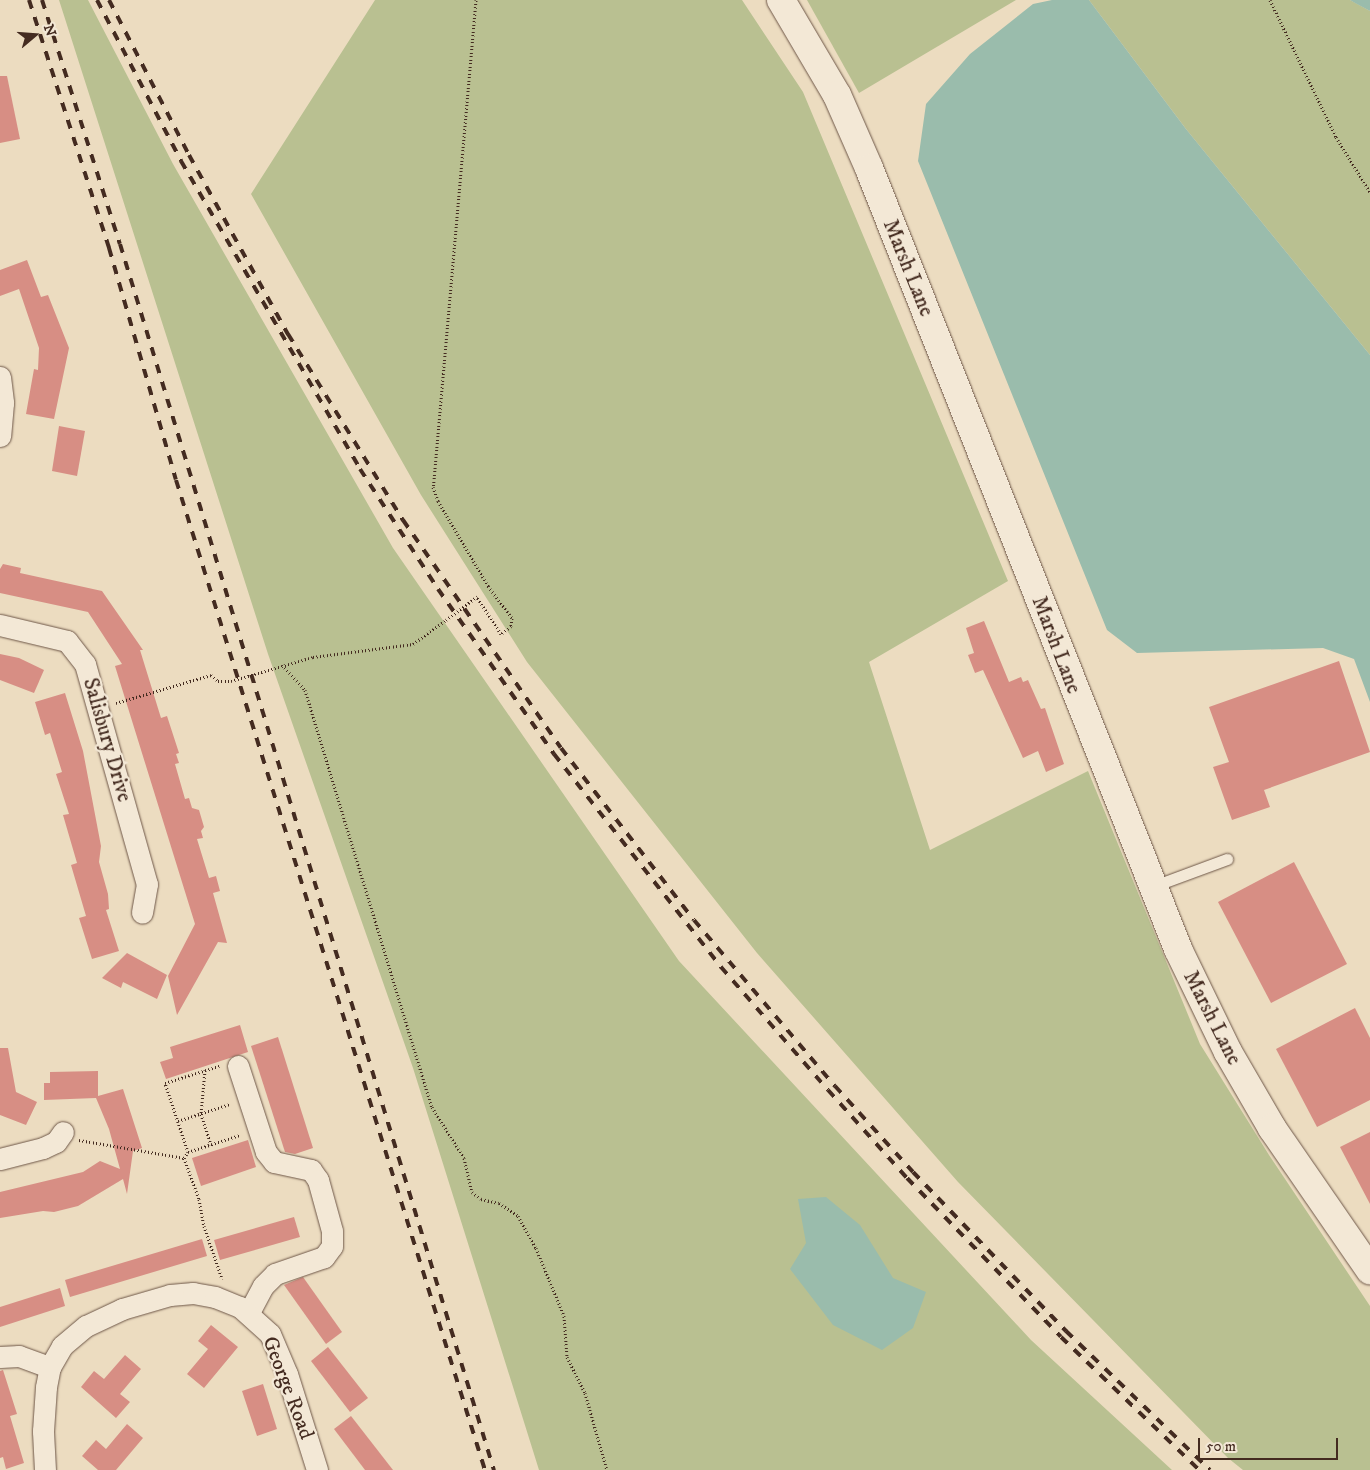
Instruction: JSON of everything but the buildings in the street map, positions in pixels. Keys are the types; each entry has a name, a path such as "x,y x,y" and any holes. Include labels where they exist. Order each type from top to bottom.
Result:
{"main road":[{"name":"Marsh Lane","path":"781,0 837,95 869,168 1178,949 1228,1052 1272,1128 1370,1270"}],"street":[{"path":"0,377 3,403 0,436"},
{"name":"Salisbury Drive","path":"0,626 58,638 74,646 86,664 148,884 142,913"},
{"path":"238,1066 258,1129"},
{"name":"George Road","path":"258,1129 266,1152 274,1162 311,1170 318,1180 332,1231 332,1246 324,1257 275,1274 240,1308 263,1325 278,1350 317,1470"},
{"path":"0,1159 44,1148 56,1142 63,1132"},
{"path":"45,1470 43,1431 50,1368 62,1346 86,1326 122,1309 170,1295 193,1293 240,1308"},
{"path":"0,1357 19,1356 50,1368"}],"lane":[{"path":"1154,886 1226,859"}],"path":[{"path":"99,708 211,675 218,681 231,681 313,657 413,644 478,597 501,634 511,626 512,618 488,586 438,501 434,487 476,0"},
{"path":"1270,0 1336,137 1370,192"},
{"path":"282,665 305,690 432,1107 464,1158 472,1192 481,1199 498,1203 518,1216 536,1248 564,1316 567,1357 585,1393 607,1470"},
{"path":"188,1152 165,1083 236,1060 238,1066"},
{"path":"205,1070 201,1114 211,1144"},
{"path":"178,1122 249,1098"},
{"path":"184,1158 188,1152 258,1129"},
{"path":"63,1132 84,1142 184,1158"},
{"path":"184,1158 200,1199 204,1226 240,1308"}],"shaded area":[{"path":"59,0 88,0 173,164 393,548 679,961 1031,1340 1172,1470 539,1470 413,1068 268,654"},
{"path":"375,0 742,0 803,92 1008,581 869,662 930,850 1088,771 1200,1044 1269,1155 1370,1306 1370,1470 1243,1470 1228,1458 958,1182 757,953 527,662 421,495 251,194"},
{"path":"807,0 1016,0 859,93"},
{"path":"1052,0 1089,0 1186,129 1370,355 1370,702 1354,659 1323,648 1137,653 1107,630 918,161 926,104 970,54 1033,4"},
{"path":"1089,0 1350,0 1370,11 1370,355 1186,129"},
{"path":"1350,0 1370,0 1370,11 1355,3"},
{"path":"826,1197 860,1225 893,1278 926,1292 913,1328 882,1350 833,1325 790,1269 806,1243 798,1199"}],"railway":[{"path":"29,0 109,248 176,480 485,1470"},
{"path":"42,0 120,244 494,1470"},
{"path":"97,0 181,161 360,469 438,589 554,754 721,967 907,1178 1061,1337 1199,1470"},
{"path":"109,0 189,155 288,334 403,520 561,748 694,920 835,1086 913,1172 1066,1331 1210,1470"}]}
